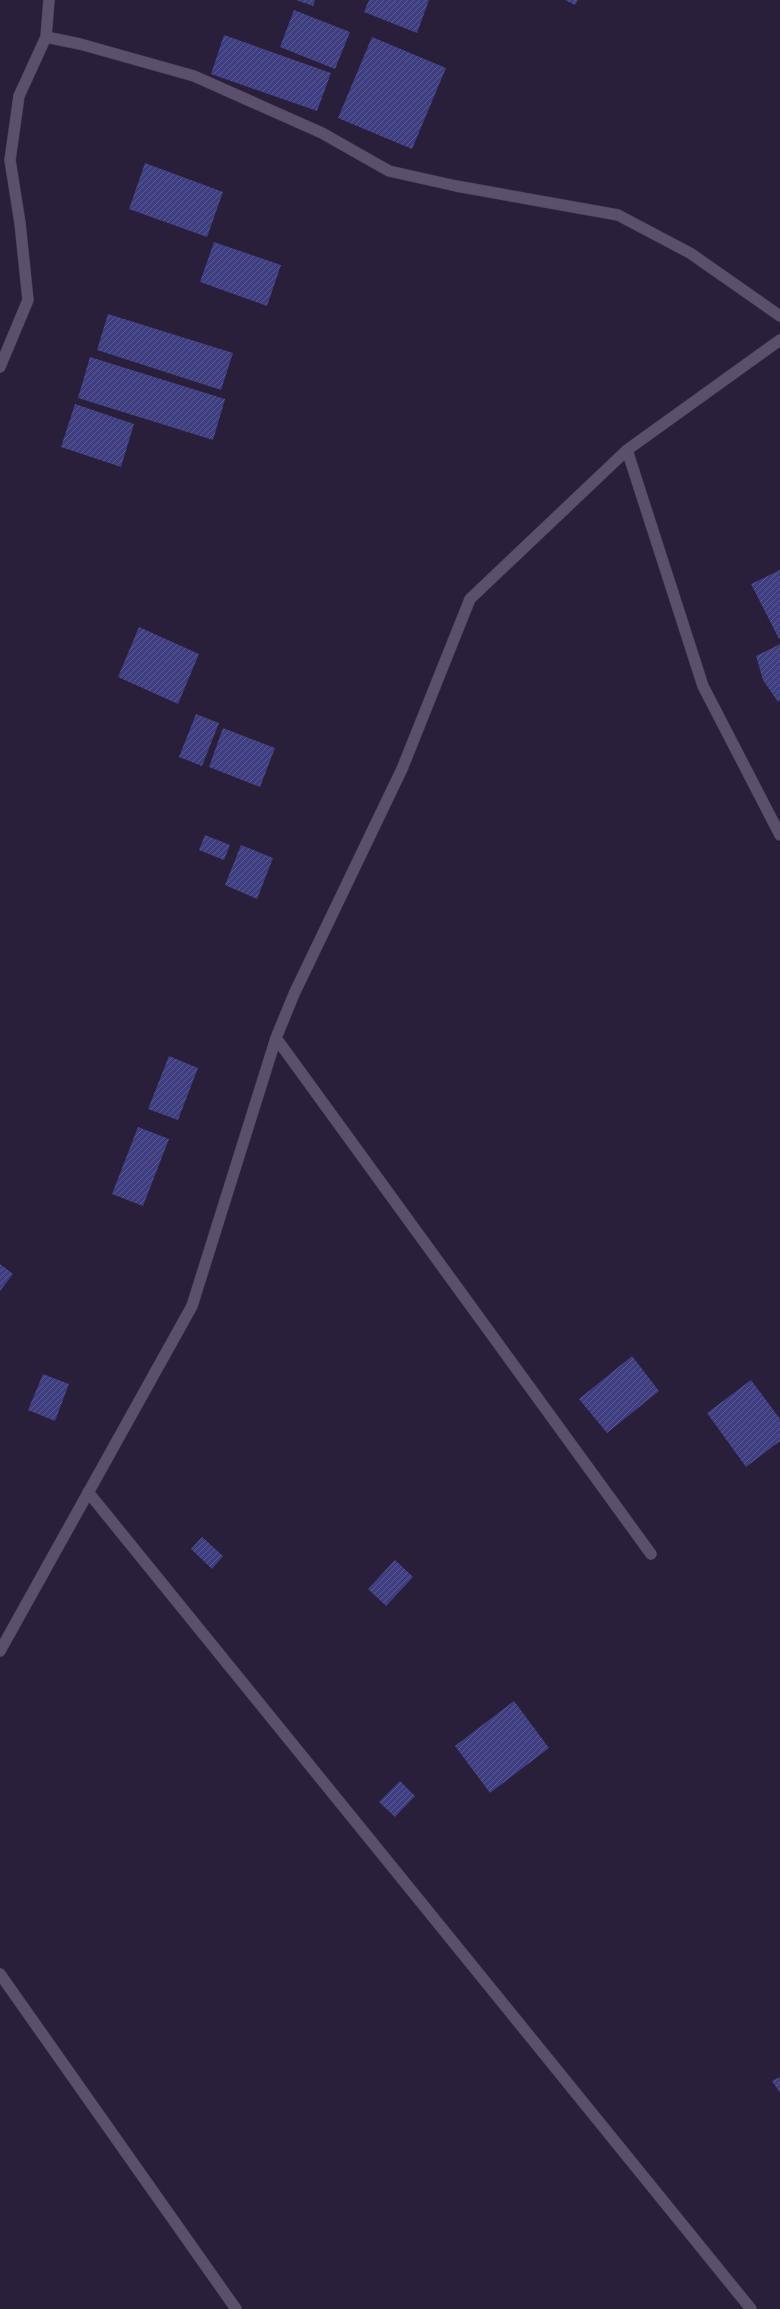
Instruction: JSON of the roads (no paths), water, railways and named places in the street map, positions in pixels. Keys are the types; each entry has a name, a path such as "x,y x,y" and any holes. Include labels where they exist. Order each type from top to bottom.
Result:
{"street":[{"path":"0,367 28,300 20,223 10,160 19,96 46,37 49,0"},
{"path":"46,37 80,44 194,76 322,133 389,170 456,186 618,215 690,253 780,316"},
{"path":"0,1651 192,1306 276,1038 294,994 402,769 470,599 627,450 780,340"},
{"path":"627,450 703,686 780,835"},
{"path":"276,1038 651,1554"},
{"path":"88,1492 751,2309"},
{"path":"0,1974 236,2309"}]}
